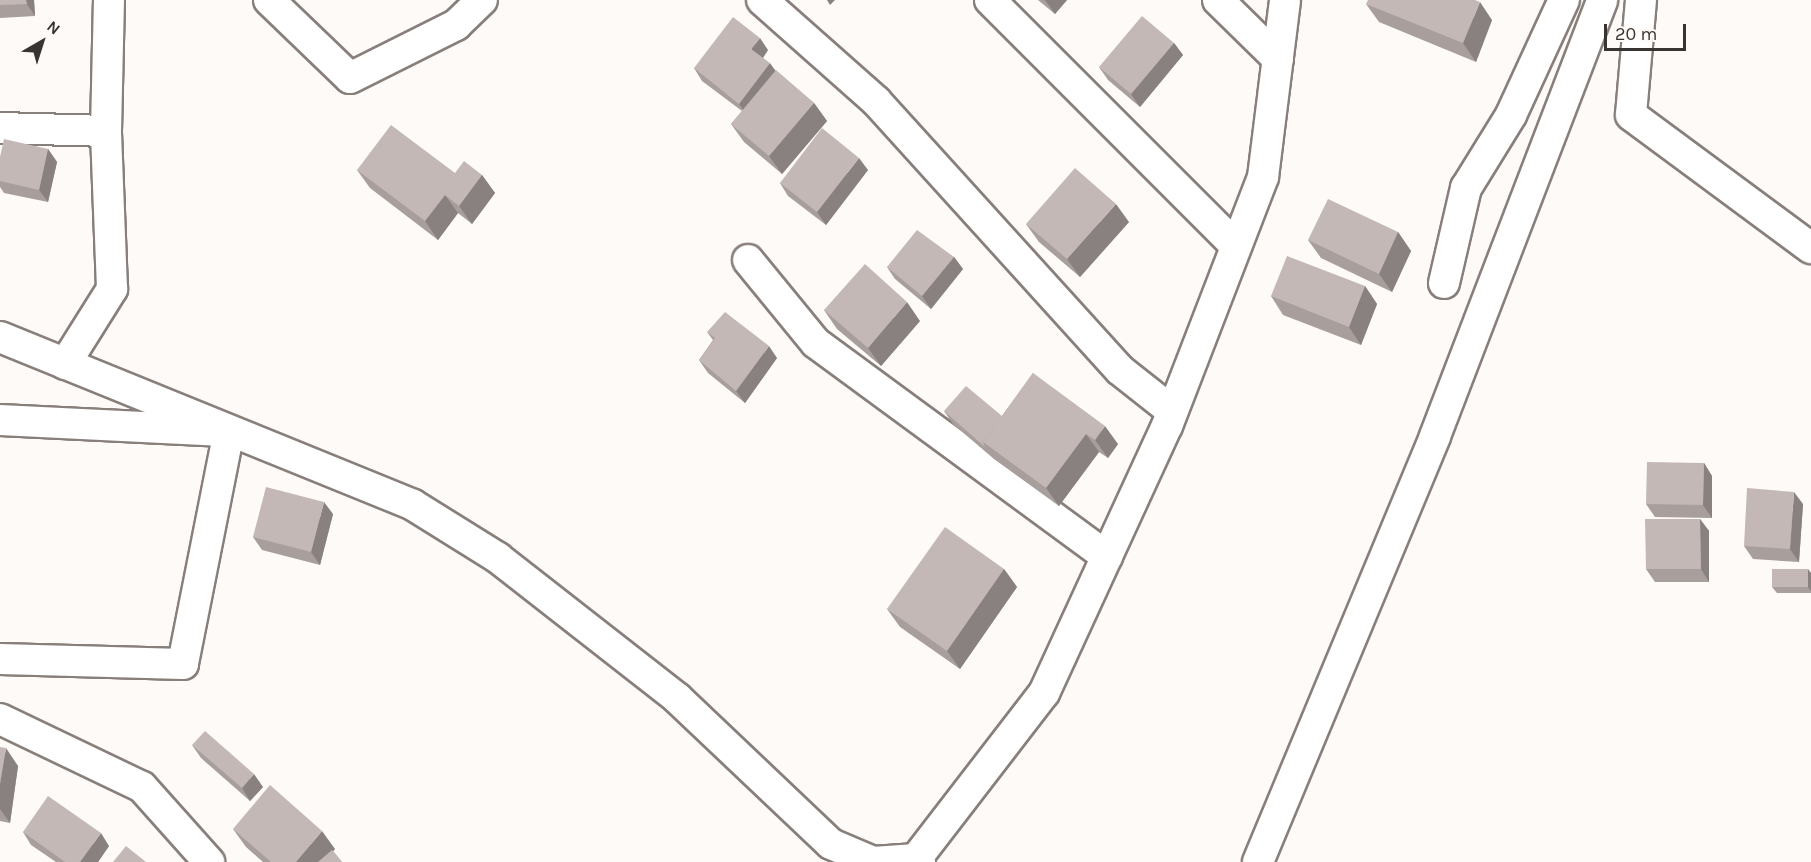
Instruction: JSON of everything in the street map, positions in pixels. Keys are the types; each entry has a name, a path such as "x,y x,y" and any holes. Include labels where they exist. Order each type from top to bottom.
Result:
{"street":[{"path":"65,364 112,289 106,131 109,0"},
{"path":"269,0 350,78 456,25 482,0"},
{"path":"762,0 876,101 1112,361 1172,411"},
{"path":"990,0 1236,246"},
{"path":"1218,0 1278,59"},
{"path":"0,337 413,505 498,558 677,698 831,843 873,862 918,861 1044,693 1172,411 1263,177 1285,0"},
{"path":"1258,862 1435,436 1602,0"},
{"path":"1641,0 1631,115 1811,248"},
{"path":"1444,283 1466,188 1511,115 1554,4"},
{"path":"0,128 106,131"},
{"path":"748,260 816,343 1107,557"},
{"path":"0,420 229,431"},
{"path":"0,659 183,664 229,431"},
{"path":"0,719 142,787 209,862"}],"building":[{"path":"0,0 26,0 27,4 0,5"},
{"path":"1368,0 1475,0 1480,2 1463,43 1366,4"},
{"path":"1142,16 1174,43 1131,94 1099,67"},
{"path":"733,17 760,38 751,49 770,63 739,104 694,68"},
{"path":"776,70 814,103 769,156 731,124"},
{"path":"391,125 455,173 464,161 482,175 459,206 445,195 425,221 357,170"},
{"path":"822,128 859,158 817,212 780,183"},
{"path":"4,139 48,149 39,190 0,181 0,157"},
{"path":"1075,168 1116,204 1067,259 1026,224"},
{"path":"1328,199 1398,232 1379,274 1308,240"},
{"path":"917,230 954,257 922,296 887,267"},
{"path":"1287,256 1365,286 1349,327 1271,296"},
{"path":"865,264 907,302 868,348 824,310"},
{"path":"725,312 769,346 736,391 699,360 715,338 707,332"},
{"path":"1033,373 1105,426 1095,440 1086,434 1046,488 983,442"},
{"path":"966,386 1002,416 983,442 985,447 944,411"},
{"path":"1647,462 1704,463 1703,505 1646,504"},
{"path":"266,487 324,502 311,552 253,537"},
{"path":"1747,488 1794,492 1790,549 1744,546"},
{"path":"1645,519 1700,519 1701,569 1646,569"},
{"path":"945,527 1004,569 947,651 887,609"},
{"path":"1772,569 1808,569 1808,587 1772,587"},
{"path":"205,731 254,774 242,788 192,745"},
{"path":"0,747 6,748 0,784"},
{"path":"270,785 322,831 296,862 271,862 233,829"},
{"path":"48,796 101,833 80,862 65,862 23,832"},
{"path":"126,846 146,862 113,862"},
{"path":"332,850 342,862 318,862"}]}
